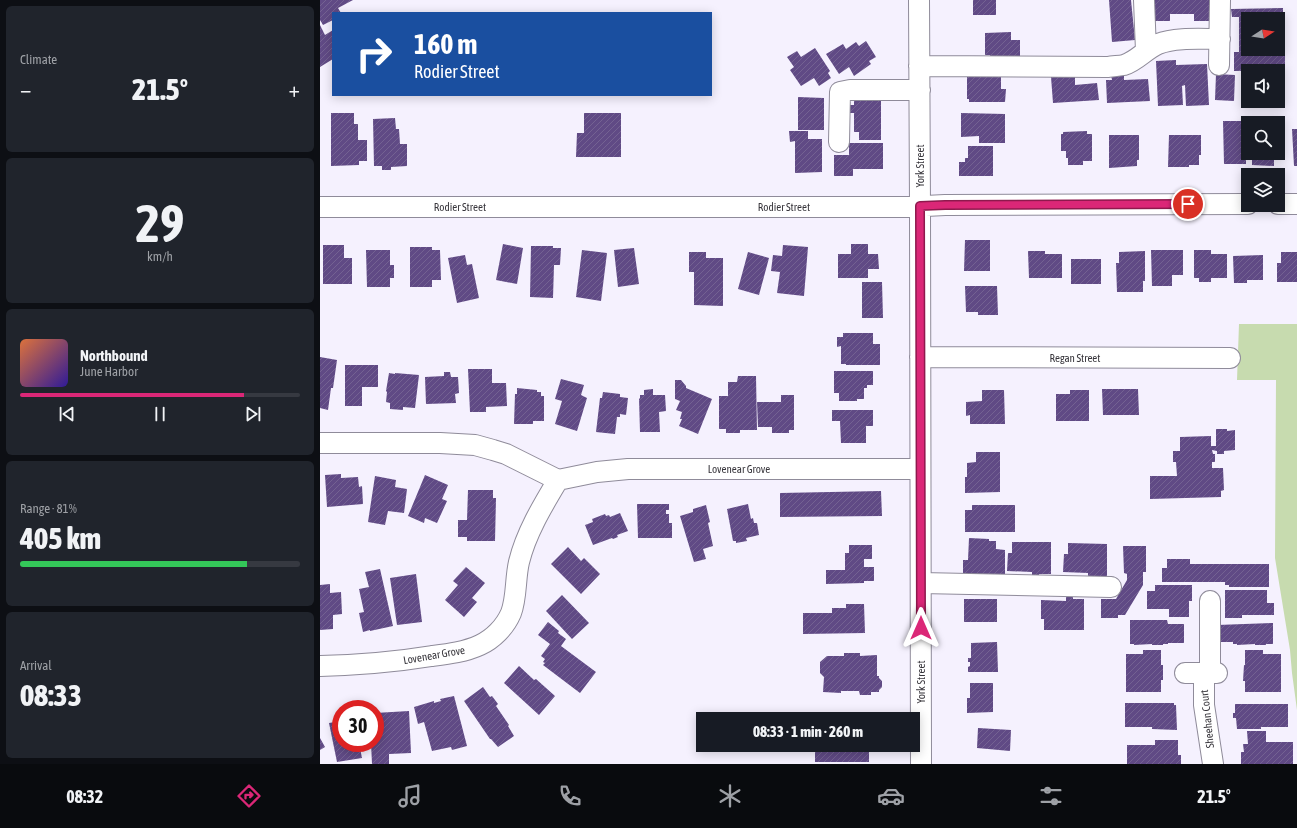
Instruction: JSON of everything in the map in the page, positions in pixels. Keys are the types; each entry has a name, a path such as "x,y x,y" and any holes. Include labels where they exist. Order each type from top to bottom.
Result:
{"street":[{"name":"York Street","path":"919,0 921,764"},
{"path":"1144,0 1146,51"},
{"path":"1219,65 1220,0"},
{"path":"920,66 1108,67 1124,65 1159,44 1175,40 1220,39"},
{"path":"839,142 840,92 850,90 920,90"},
{"name":"Rodier Street","path":"320,207 1241,204"},
{"path":"1285,204 1297,204"},
{"name":"Regan Street","path":"920,358 1230,358"},
{"path":"320,443 447,443 475,445 506,454 558,480"},
{"name":"Lovenear Grove","path":"320,666 398,661 458,652 481,644 494,636 504,625 510,613 522,551 540,511 558,480 597,472 628,469 920,469"},
{"path":"920,583 1111,588"},
{"name":"Sheehan Court","path":"1210,601 1204,705 1212,764"}],"green space":[{"path":"1239,324 1297,324 1297,710 1290,650 1275,558 1276,380 1237,380"}],"building":[{"path":"320,0 353,0 338,8 340,12 332,12 332,20 323,25 320,20"},
{"path":"973,0 996,0 996,15 973,15"},
{"path":"1109,0 1131,0 1135,40 1112,42"},
{"path":"1152,0 1210,0 1211,21 1194,21 1194,14 1170,14 1170,21 1153,21"},
{"path":"1283,8 1283,12 1241,12 1241,56 1285,56 1285,64 1241,64 1241,71 1234,71 1234,52 1239,52 1239,17 1232,17 1231,9"},
{"path":"320,25 325,35 332,31 332,60 320,67"},
{"path":"1011,32 1011,40 1020,40 1020,56 985,55 985,33"},
{"path":"866,41 876,57 869,61 871,64 854,76 849,67 839,74 826,54 843,44 846,49 856,42 859,46"},
{"path":"815,48 830,71 828,73 831,78 819,86 814,78 801,86 790,70 794,67 787,57 797,51 801,57"},
{"path":"1176,60 1176,65 1207,64 1209,105 1186,106 1185,85 1182,86 1183,105 1158,106 1156,61"},
{"path":"1216,74 1235,75 1234,101 1215,100"},
{"path":"967,75 1001,76 1001,89 1006,89 1005,102 969,102 969,99 967,99"},
{"path":"1075,75 1075,85 1097,83 1099,100 1053,103 1051,77"},
{"path":"1111,75 1124,75 1124,80 1148,79 1150,101 1107,103 1106,80 1112,80"},
{"path":"798,97 824,98 824,130 798,130"},
{"path":"854,98 881,98 881,140 859,140 859,132 854,132 854,113 847,113 847,105 854,105"},
{"path":"331,113 354,113 354,124 358,124 358,140 367,140 367,161 359,161 359,165 331,166"},
{"path":"584,113 621,113 621,157 576,157 577,133 584,133"},
{"path":"961,113 1005,114 1005,143 979,143 979,136 961,137"},
{"path":"395,118 396,129 399,129 400,144 407,144 407,166 391,167 391,170 382,170 382,166 374,166 373,119"},
{"path":"1223,121 1241,121 1241,160 1246,160 1246,164 1224,164"},
{"path":"1292,129 1297,129 1297,166 1294,166"},
{"path":"789,131 808,131 808,139 822,139 822,172 795,173 795,141 790,142"},
{"path":"1087,131 1087,134 1092,134 1092,161 1083,161 1083,165 1068,165 1066,151 1061,151 1061,134 1063,134 1063,132"},
{"path":"1109,135 1139,135 1139,160 1137,160 1137,166 1109,168"},
{"path":"1169,135 1201,135 1201,155 1199,155 1199,165 1189,165 1189,167 1168,167"},
{"path":"849,143 883,143 883,169 853,169 853,176 834,176 834,155 849,155"},
{"path":"968,146 993,146 993,176 959,176 959,162 965,162 965,158 968,158"},
{"path":"1252,160 1274,160 1274,166 1252,165"},
{"path":"965,240 990,240 990,271 964,271"},
{"path":"503,244 523,248 517,284 496,280"},
{"path":"851,244 868,244 868,254 878,254 879,269 868,269 868,278 838,278 838,254 851,254"},
{"path":"323,245 344,245 344,258 352,258 352,284 323,284"},
{"path":"783,245 808,247 804,296 777,293 780,272 771,271 773,255 782,256"},
{"path":"531,246 553,246 553,248 561,248 560,265 554,265 553,298 530,297"},
{"path":"410,247 432,247 432,250 440,250 441,280 432,280 432,287 410,287"},
{"path":"634,248 639,284 618,287 614,250"},
{"path":"366,250 390,250 390,265 394,265 394,278 390,278 390,287 367,287"},
{"path":"582,250 607,253 601,301 576,297"},
{"path":"1151,250 1183,250 1183,275 1172,275 1172,286 1152,286"},
{"path":"1194,250 1211,250 1211,254 1227,254 1227,278 1211,278 1211,282 1199,282 1199,278 1194,278"},
{"path":"1028,251 1045,251 1045,254 1062,254 1062,278 1029,278"},
{"path":"1145,251 1145,281 1143,281 1143,292 1117,292 1116,263 1119,263 1119,252"},
{"path":"689,252 706,252 706,258 723,258 723,306 694,305 694,272 689,272"},
{"path":"748,252 769,258 759,295 738,289"},
{"path":"1281,252 1297,252 1297,282 1277,282 1277,263 1281,263"},
{"path":"465,255 467,265 472,264 479,298 457,303 448,258"},
{"path":"1263,255 1263,280 1247,280 1247,283 1234,283 1233,256"},
{"path":"1071,259 1101,259 1101,284 1071,284"},
{"path":"862,282 882,282 883,318 862,318"},
{"path":"965,286 997,286 998,315 978,315 978,312 966,312"},
{"path":"843,333 873,333 873,344 880,344 880,365 841,364 841,346 837,347 837,337 843,337"},
{"path":"320,357 337,360 328,410 320,408"},
{"path":"345,365 378,365 378,387 362,387 362,406 345,406"},
{"path":"468,369 492,369 492,383 506,383 507,406 486,407 486,412 470,412"},
{"path":"834,371 873,371 873,385 867,385 867,388 864,388 864,399 857,399 857,401 839,401 839,393 834,393"},
{"path":"444,372 450,372 451,377 458,377 459,393 455,394 456,403 426,404 425,377 444,376"},
{"path":"389,373 419,375 415,408 403,407 403,410 390,409 390,403 386,402"},
{"path":"738,376 756,376 757,430 740,430 740,433 726,433 726,429 719,429 719,396 728,396 728,382 737,382"},
{"path":"561,379 584,385 581,395 587,398 577,431 555,424 562,401 555,399"},
{"path":"675,380 681,380 686,388 712,399 698,434 679,426 682,419 680,419 682,412 676,410 680,401 675,399"},
{"path":"517,388 537,390 537,392 541,392 541,396 544,396 544,421 533,421 533,424 514,424 515,394 517,394"},
{"path":"653,389 653,395 665,395 666,411 659,412 660,432 640,432 639,398 640,399 640,395 644,395 644,390"},
{"path":"1102,389 1138,389 1139,415 1103,415"},
{"path":"982,390 1004,390 1005,424 970,424 970,415 966,416 966,402 982,401"},
{"path":"1070,390 1089,390 1089,421 1056,421 1056,394 1070,394"},
{"path":"603,392 620,394 620,397 628,398 626,415 620,414 620,417 617,417 615,434 596,432 600,398 602,398"},
{"path":"781,395 794,395 794,430 789,430 789,433 772,433 772,427 758,427 757,402 781,402"},
{"path":"832,410 873,410 873,426 866,426 866,443 841,443 840,421 832,421"},
{"path":"1216,429 1227,429 1227,431 1235,430 1235,450 1224,451 1224,454 1217,454 1217,451 1212,450 1213,454 1215,454 1215,462 1212,462 1212,468 1223,468 1224,490 1221,491 1221,497 1150,499 1150,476 1177,476 1176,462 1173,462 1173,451 1180,451 1180,437 1211,436 1211,446 1216,446"},
{"path":"976,452 1000,452 1000,492 965,493 967,463 976,462"},
{"path":"341,474 341,478 358,477 359,487 362,486 363,504 327,507 325,475"},
{"path":"425,475 448,485 442,499 447,501 437,523 425,518 424,523 408,516"},
{"path":"375,476 396,480 395,487 407,489 404,513 388,511 385,525 368,522"},
{"path":"468,490 493,490 493,498 496,498 495,541 467,541 467,537 458,537 458,520 467,520"},
{"path":"881,491 882,516 780,517 780,493"},
{"path":"637,504 669,504 669,510 666,510 666,514 669,514 669,523 672,523 672,538 638,538"},
{"path":"748,504 751,519 753,518 754,523 757,523 759,535 746,538 747,541 736,543 736,541 733,541 727,509"},
{"path":"706,505 713,546 703,549 706,559 694,562 680,516 693,512 693,509"},
{"path":"972,505 1015,505 1015,532 965,532 965,510 972,510"},
{"path":"620,513 628,531 617,535 618,537 613,539 612,538 593,545 585,525 593,522 592,519 605,514 606,516 609,515 610,517"},
{"path":"969,538 989,539 989,541 996,541 996,549 1005,550 1005,580 963,579 963,560 968,560"},
{"path":"1012,542 1051,542 1051,574 1039,574 1039,576 1032,576 1032,572 1007,571 1008,553 1012,553"},
{"path":"1068,543 1107,544 1107,576 1088,577 1088,573 1063,572 1064,554 1068,554"},
{"path":"849,545 872,545 872,559 864,559 864,567 874,567 874,581 864,581 864,583 826,584 826,570 845,570 845,553 849,553"},
{"path":"1123,546 1146,546 1146,572 1143,572 1143,585 1125,615 1118,615 1118,618 1101,618 1101,599 1116,599 1127,580 1127,574 1124,573"},
{"path":"568,547 581,561 584,558 600,574 581,594 551,564"},
{"path":"1167,559 1190,559 1190,564 1269,564 1269,587 1229,587 1229,585 1225,585 1225,582 1162,582 1162,568 1167,568"},
{"path":"466,567 485,583 472,598 477,602 464,617 445,600 458,585 453,581"},
{"path":"380,569 393,626 363,632 359,613 364,612 359,589 369,587 365,572"},
{"path":"416,574 422,622 397,625 390,578"},
{"path":"330,584 330,593 341,592 342,614 333,615 333,629 320,630 320,585"},
{"path":"1155,585 1192,585 1192,601 1189,601 1189,617 1169,617 1169,609 1147,609 1147,591 1155,591"},
{"path":"1225,590 1267,590 1267,603 1274,603 1274,615 1242,615 1242,618 1225,618"},
{"path":"562,595 589,623 572,639 546,611"},
{"path":"1066,596 1073,597 1073,599 1084,599 1084,630 1044,630 1044,619 1041,619 1041,600 1066,601"},
{"path":"964,599 997,599 997,622 964,622"},
{"path":"846,604 864,604 865,633 803,634 803,613 832,613 832,608 846,608"},
{"path":"1130,620 1167,620 1168,624 1184,624 1184,643 1168,643 1163,645 1130,644"},
{"path":"548,622 566,639 561,646 596,672 580,693 543,665 545,663 543,662 545,659 541,656 550,644 538,635"},
{"path":"1273,623 1273,644 1237,645 1233,644 1233,642 1218,642 1217,625"},
{"path":"997,642 998,672 968,672 970,662 968,662 968,658 971,658 971,643"},
{"path":"1143,650 1161,650 1163,680 1161,680 1161,692 1126,692 1126,654 1143,654"},
{"path":"1245,650 1263,650 1263,654 1281,654 1281,692 1245,692 1245,681 1243,681"},
{"path":"844,653 860,653 860,656 877,655 877,676 879,676 882,681 882,687 879,692 871,692 871,695 860,695 859,691 841,691 841,693 823,692 824,677 820,673 820,662 827,656 844,656"},
{"path":"519,666 555,696 539,715 504,683"},
{"path":"970,683 993,683 993,712 967,713 967,698 970,698"},
{"path":"483,687 490,697 492,696 498,704 496,706 509,725 508,726 514,736 498,747 490,739 464,701"},
{"path":"454,696 467,746 452,750 451,747 432,751 424,722 418,724 414,707 434,701 434,703 441,701 440,699"},
{"path":"1125,703 1174,703 1174,705 1176,705 1177,730 1152,729 1152,727 1125,727"},
{"path":"1235,704 1288,704 1288,727 1237,729 1236,718 1233,718 1233,713 1235,713"},
{"path":"409,711 411,753 389,754 389,764 372,764 371,752 384,752 384,712"},
{"path":"332,722 332,738 329,723"},
{"path":"978,728 1011,730 1010,751 977,748"},
{"path":"1247,731 1266,731 1266,742 1293,742 1293,764 1241,764 1241,752 1244,752 1243,744 1248,744"},
{"path":"320,738 325,747 320,750"},
{"path":"1155,740 1178,740 1178,755 1181,755 1181,764 1127,764 1127,745 1155,745"},
{"path":"335,752 361,752 362,758 337,762"},
{"path":"815,752 869,752 869,762 815,762"}],"route":[{"path":"921,628 920,206 1188,204"}]}
